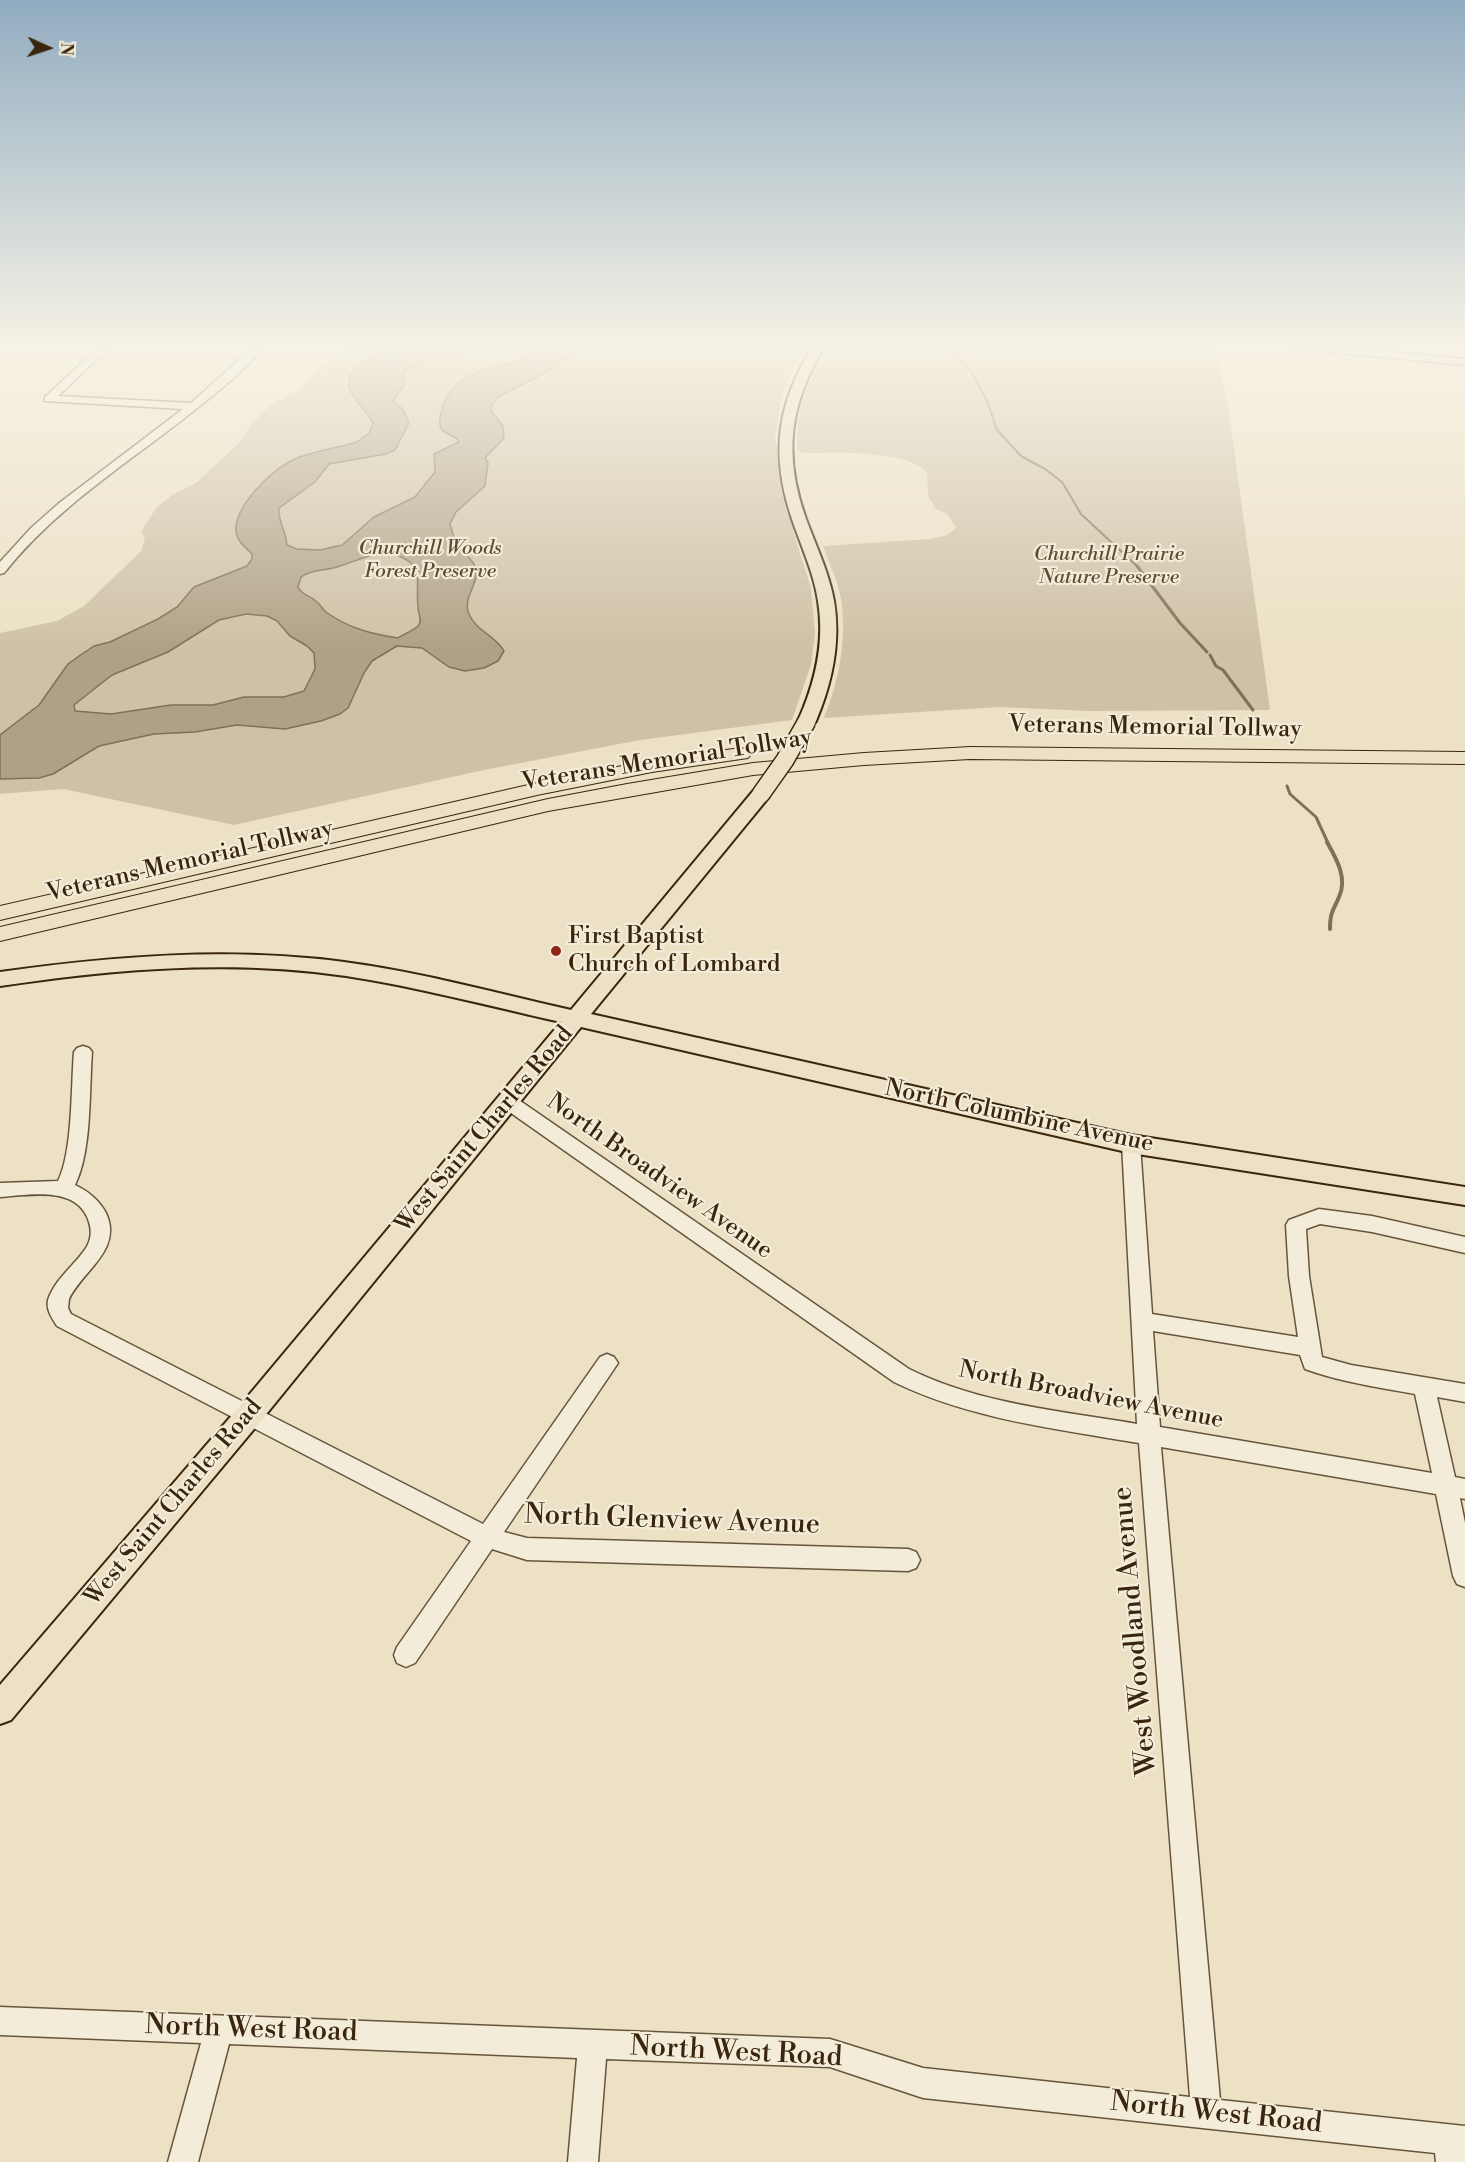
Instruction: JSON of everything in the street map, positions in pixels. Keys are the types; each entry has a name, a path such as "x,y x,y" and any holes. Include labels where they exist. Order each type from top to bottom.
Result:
{"highway":[{"name":"Veterans Memorial Tollway","path":"0,913 537,789 652,766 764,751 858,742 958,737 1465,742"},
{"name":"Veterans Memorial Tollway","path":"0,934 548,805 627,789 753,769 864,759 970,753 1465,758"}],"main road":[{"name":"West Saint Charles Road","path":"0,1709 249,1415 577,1019 761,794 785,760 807,721 823,674 829,628 821,580 791,495 785,447"},
{"name":"North Columbine Avenue","path":"0,979 143,962 202,960 365,971 1131,1144 1465,1196"}],"street":[{"path":"0,570 27,538 55,513 140,447"},
{"path":"0,1190 64,1188 73,1170 76,1149 83,1052"},
{"name":"North Broadview Avenue","path":"507,1101 902,1377 977,1405 1455,1488"},
{"name":"West Woodland Avenue","path":"1131,1144 1149,1434 1206,2112"},
{"name":"North Glenview Avenue","path":"64,1188 93,1207 101,1227 96,1249 62,1293 58,1302 58,1311 64,1320 487,1537 527,1549 908,1560"},
{"path":"1465,1245 1372,1224 1319,1216 1296,1225 1299,1276 1312,1363 1351,1374 1465,1393"},
{"path":"1142,1321 1310,1348"},
{"path":"406,1655 607,1363"},
{"path":"1424,1386 1455,1488 1465,1576"},
{"name":"North West Road","path":"0,2021 830,2053 923,2083 1206,2112 1455,2147"},
{"path":"183,2162 219,2028"},
{"path":"583,2162 593,2044"}],"green space":[{"name":"Churchill Woods Forest Preserve","path":"235,447 777,447 793,531 811,588 815,633 811,665 792,720 640,740 484,770 234,825 63,789 0,794 0,633 57,621 84,606 141,551 145,538 141,532 156,508 172,495 196,483"},
{"name":"Churchill Prairie Nature Preserve","path":"797,447 1234,447 1270,710 1090,711 999,707 824,718 838,675 843,614 840,592 823,546 930,539 947,535 956,528 947,514 936,509 928,496 927,472 916,465 886,456 803,453 797,450"}],"shaded area":[{"path":"338,447 397,447 386,454 329,464 315,482 279,508 287,545 297,549 320,550 342,545 374,517 415,497 435,472 434,454 449,447 496,447 485,458 488,463 485,486 456,512 450,524 456,542 476,569 467,608 469,614 476,625 496,641 504,651 498,661 484,668 465,671 449,667 422,648 397,646 372,661 348,708 340,714 321,721 285,729 237,725 195,732 154,734 99,746 53,774 39,778 0,779 0,735 39,705 68,664 94,646 110,642 158,619 177,607 194,587 247,566 252,559 252,554 238,539 236,526 246,503 265,480 276,471 295,459","holes":["388,553 409,561 414,566 417,580 420,622 416,628 398,638 369,632 343,622 326,612 298,587 301,577 310,573 368,556","246,614 267,616 277,621 290,636 314,653 315,669 304,691 284,697 244,697 213,705 171,705 111,714 75,711 74,705 112,675 168,652 219,620"]}],"waterway":[{"path":"1013,447 1021,456 1045,469 1062,482 1081,514 1137,566"},
{"path":"1137,566 1180,623 1207,652"},
{"path":"1210,655 1216,666 1223,670 1253,710"},
{"path":"1287,786 1290,794 1316,817 1328,843"},
{"path":"1327,842 1342,875 1341,890 1331,915 1330,929"}],"place":[{"name":"First Baptist Church of Lombard","path":"556,951"}]}
